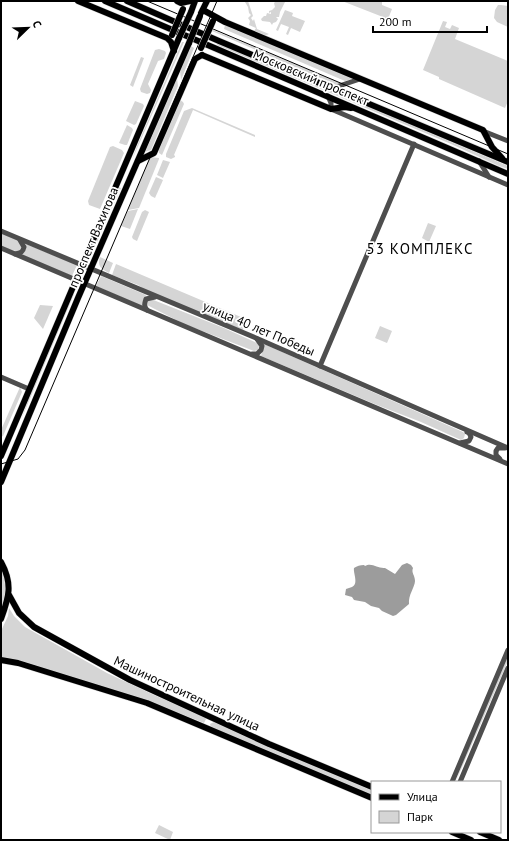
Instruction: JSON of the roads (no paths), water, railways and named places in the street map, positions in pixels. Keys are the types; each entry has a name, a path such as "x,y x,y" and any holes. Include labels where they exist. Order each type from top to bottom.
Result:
{"main road":[{"path":"78,1 170,37"},
{"name":"Московский проспект","path":"104,1 508,174"},
{"name":"Московский проспект","path":"127,1 507,162"},
{"path":"174,51 170,37 180,4 190,1"},
{"name":"проспект Вахитова","path":"1,456 195,1"},
{"name":"проспект Вахитова","path":"1,482 207,1"},
{"path":"201,13 483,130 492,147 507,162"},
{"path":"202,55 201,48 214,19"},
{"path":"138,161 154,153 195,59 202,55"},
{"path":"202,55 331,109 345,107 360,110"},
{"path":"121,172 120,184 122,186 124,186 130,178"},
{"path":"18,415 19,427 21,427 28,419"},
{"path":"1,562 8,583 9,595 1,619"},
{"name":"Машиностроительная улица","path":"9,595 19,613 34,627 138,684 269,744 371,786"},
{"name":"Машиностроительная улица","path":"1,660 18,663 147,703 371,798"},
{"path":"211,730 207,725 208,722 216,719"},
{"path":"454,833 471,840"},
{"path":"482,833 499,840"}],"street":[{"path":"332,88 360,79"},
{"path":"328,96 331,103 331,109 508,185"},
{"path":"483,130 508,141"},
{"path":"320,366 414,144"},
{"path":"479,161 489,177"},
{"name":"улица 40 лет Победы","path":"1,231 256,338 508,448"},
{"path":"15,254 22,252 24,247 20,239"},
{"path":"1,248 505,463"},
{"path":"148,311 144,303 146,300 156,297"},
{"path":"250,354 257,354 261,350 262,346 256,338"},
{"path":"1,377 29,389"},
{"path":"459,443 469,441 471,437 470,433 462,428"},
{"path":"505,463 496,455 496,451 498,448 508,448"},
{"path":"453,780 508,650"},
{"path":"460,781 508,668"},
{"path":"485,704 487,709 491,708"}],"tram line":[{"path":"147,1 508,154"},
{"path":"1,464 18,459 25,450 217,1"}],"district":[{"name":"53 КОМПЛЕКС","path":"420,249"}]}
